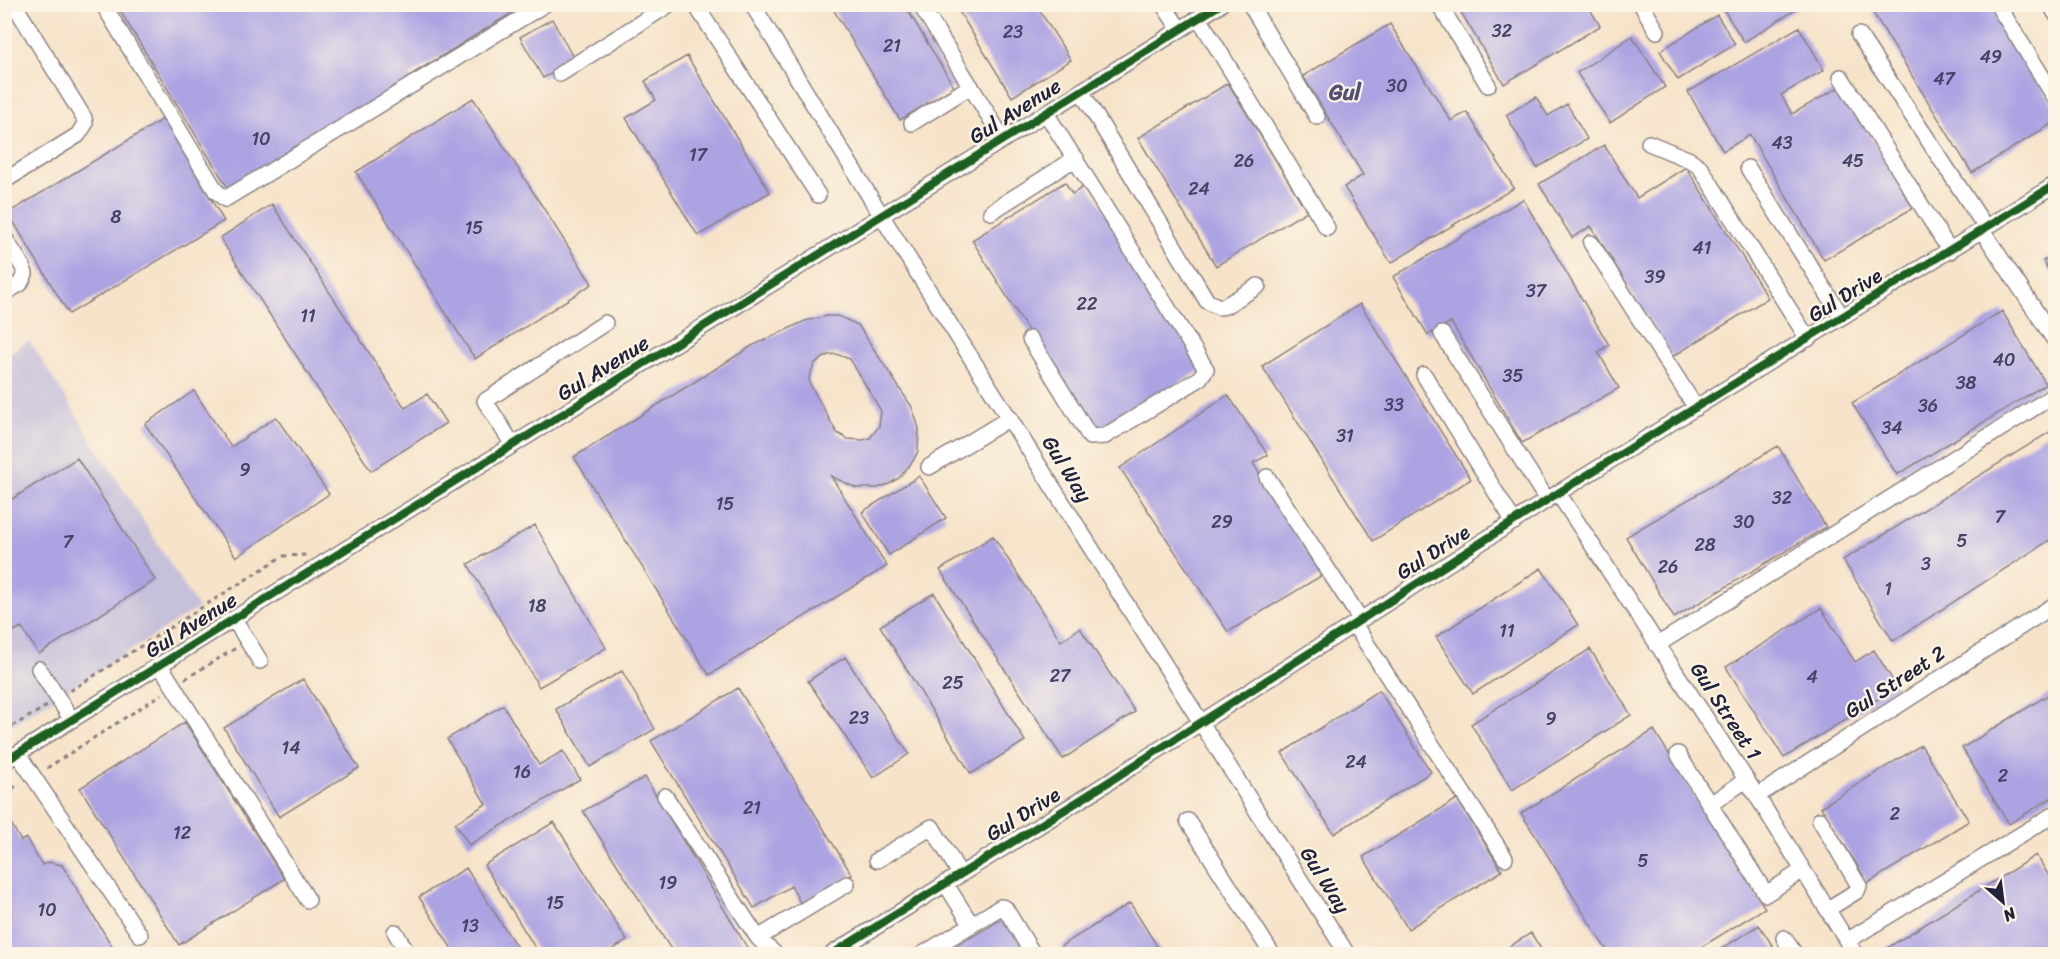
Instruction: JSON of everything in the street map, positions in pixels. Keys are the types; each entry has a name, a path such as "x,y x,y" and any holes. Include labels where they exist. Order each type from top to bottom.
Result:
{"street":[{"path":"4,181 78,135 86,124 14,4"},
{"path":"103,4 216,191 225,199 545,4"},
{"path":"560,74 670,4"},
{"path":"695,4 818,195"},
{"name":"Gul Way","path":"752,4 881,215 1347,954"},
{"path":"920,4 1003,140"},
{"path":"1164,4 1180,30"},
{"name":"Gul Avenue","path":"11,758 1221,4"},
{"path":"1250,4 1317,117"},
{"path":"1439,4 1488,85"},
{"path":"1641,4 1657,31"},
{"path":"1997,4 2055,99"},
{"path":"2050,4 2055,14"},
{"path":"1199,18 1327,228"},
{"path":"1859,35 2055,342"},
{"path":"1841,77 1950,251"},
{"path":"912,123 971,86"},
{"path":"1080,92 1207,301 1219,307 1225,306 1258,286"},
{"path":"1030,339 1090,437 1105,436 1199,380 1206,369 1046,113"},
{"path":"1649,143 1690,160 1700,168 1808,339"},
{"path":"991,212 1076,158"},
{"path":"1748,168 1842,317"},
{"name":"Gul Drive","path":"842,952 945,883 1202,722 1553,497 2055,184"},
{"path":"4,237 25,274 20,284 4,293"},
{"path":"1591,243 1696,408"},
{"path":"513,445 485,401 605,323"},
{"name":"Gul Street 1","path":"1442,334 1657,645 1757,796 1851,948"},
{"path":"1424,375 1514,522"},
{"path":"1657,645 2055,394"},
{"path":"929,467 1010,418"},
{"path":"1267,477 1505,858"},
{"name":"Gul Street 2","path":"1757,796 2055,604"},
{"path":"234,619 260,661"},
{"path":"160,665 308,900"},
{"path":"39,669 72,720"},
{"path":"1678,754 1766,894 1803,870"},
{"path":"11,758 33,777 140,935"},
{"path":"1709,805 1746,780"},
{"path":"665,796 758,938 775,954"},
{"path":"1851,948 2055,813"},
{"path":"1820,820 1859,886 1857,891 1827,909"},
{"path":"1188,821 1272,954"},
{"path":"877,860 932,827 960,874"},
{"path":"945,883 971,924"},
{"path":"758,938 847,884"},
{"path":"923,954 1003,907 1033,954"},
{"path":"395,933 408,954"},
{"path":"1784,938 1795,954"}],"path":[{"path":"4,731 283,556 312,554"},
{"path":"4,793 33,777 248,640"}],"shaded area":[{"path":"29,340 198,608 5,729 5,356"}],"building":[{"path":"116,4 526,4 409,76 414,84 232,195"},
{"path":"830,4 904,4 954,87 900,120"},
{"path":"1456,4 1587,4 1600,26 1504,84"},
{"path":"1720,4 1805,4 1744,42"},
{"path":"1882,4 1991,4 2056,109 2056,121 1972,173 1872,11"},
{"path":"955,5 1036,5 1071,60 1012,97"},
{"path":"1717,15 1735,44 1678,80 1660,51"},
{"path":"552,19 575,61 543,78 520,37"},
{"path":"1390,24 1451,121 1467,112 1514,188 1391,263 1344,187 1363,175 1303,76"},
{"path":"1799,27 1824,70 1781,95 1792,114 1841,86 1913,208 1824,260 1750,135 1723,151 1688,92"},
{"path":"1632,36 1665,87 1610,123 1577,73"},
{"path":"687,56 770,192 698,236 626,118 656,100 645,81"},
{"path":"1228,83 1307,211 1216,266 1138,138"},
{"path":"1536,97 1548,116 1567,104 1587,139 1537,168 1506,115"},
{"path":"473,98 592,284 475,359 356,172"},
{"path":"163,119 224,221 69,314 8,213"},
{"path":"1604,145 1637,198 1686,167 1768,298 1672,357 1591,226 1572,238 1539,184"},
{"path":"1065,182 1072,194 1088,184 1203,369 1093,436 972,240"},
{"path":"1523,199 1609,345 1598,352 1619,388 1522,443 1451,322 1428,335 1393,277"},
{"path":"272,204 405,408 427,394 446,423 371,471 220,238"},
{"path":"2056,254 2056,282 2043,261"},
{"path":"1360,304 1471,479 1373,541 1262,366"},
{"path":"2002,311 2046,384 1897,475 1852,403"},
{"path":"838,316 858,325 912,407 919,428 918,451 899,478 878,488 856,488 831,476 887,566 709,675 574,457 752,346 805,321","holes":["836,354 850,359 881,411 879,426 870,438 863,440 848,439 837,433 810,384 809,377 815,363 828,355"]},
{"path":"194,391 231,447 276,417 329,494 236,557 145,424"},
{"path":"1228,395 1268,455 1253,463 1321,576 1228,632 1120,468"},
{"path":"2056,428 2056,536 1893,641 1843,560"},
{"path":"1778,446 1826,527 1674,618 1626,537"},
{"path":"77,458 155,580 39,654 21,627 4,637 4,504"},
{"path":"919,476 946,518 889,555 862,512"},
{"path":"535,525 606,648 539,687 468,564"},
{"path":"993,536 1061,641 1080,628 1135,712 1063,759 940,570"},
{"path":"1541,568 1578,625 1473,694 1436,637"},
{"path":"934,593 1025,741 971,774 880,626"},
{"path":"1821,608 1855,662 1874,650 1897,687 1784,758 1726,667"},
{"path":"1590,649 1631,715 1512,790 1471,724"},
{"path":"845,657 909,754 873,778 808,681"},
{"path":"622,671 655,729 590,767 556,709"},
{"path":"303,679 359,768 279,817 224,728"},
{"path":"738,688 852,875 802,906 791,886 754,908 651,741"},
{"path":"1379,690 1431,772 1334,834 1282,753"},
{"path":"2056,690 2056,795 2009,824 1962,748"},
{"path":"503,705 539,765 563,751 580,779 469,845 455,823 486,804 447,739"},
{"path":"185,722 284,879 179,945 80,788"},
{"path":"1654,730 1765,908 1690,954 1609,954 1521,813"},
{"path":"1921,745 1969,821 1868,883 1821,807"},
{"path":"645,777 751,954 674,954 583,811"},
{"path":"1457,799 1502,871 1408,929 1363,857"},
{"path":"9,820 21,841 26,838 42,865 49,862 62,865 117,954 4,954 4,822"},
{"path":"554,822 627,941 604,954 539,954 484,865"},
{"path":"2036,855 2056,887 2056,949 2046,954 1891,954 1887,948"},
{"path":"466,868 521,954 455,954 419,897"},
{"path":"1130,903 1162,954 1067,954 1061,946"},
{"path":"1005,917 1028,954 943,954"},
{"path":"1759,925 1778,954 1713,954"},
{"path":"1531,933 1544,954 1497,954"}],"cycle path":[{"path":"4,762 1221,4"},
{"path":"832,954 1082,799 1558,493 2056,184"}],"district":[{"name":"Gul","path":"1345,92"}]}
